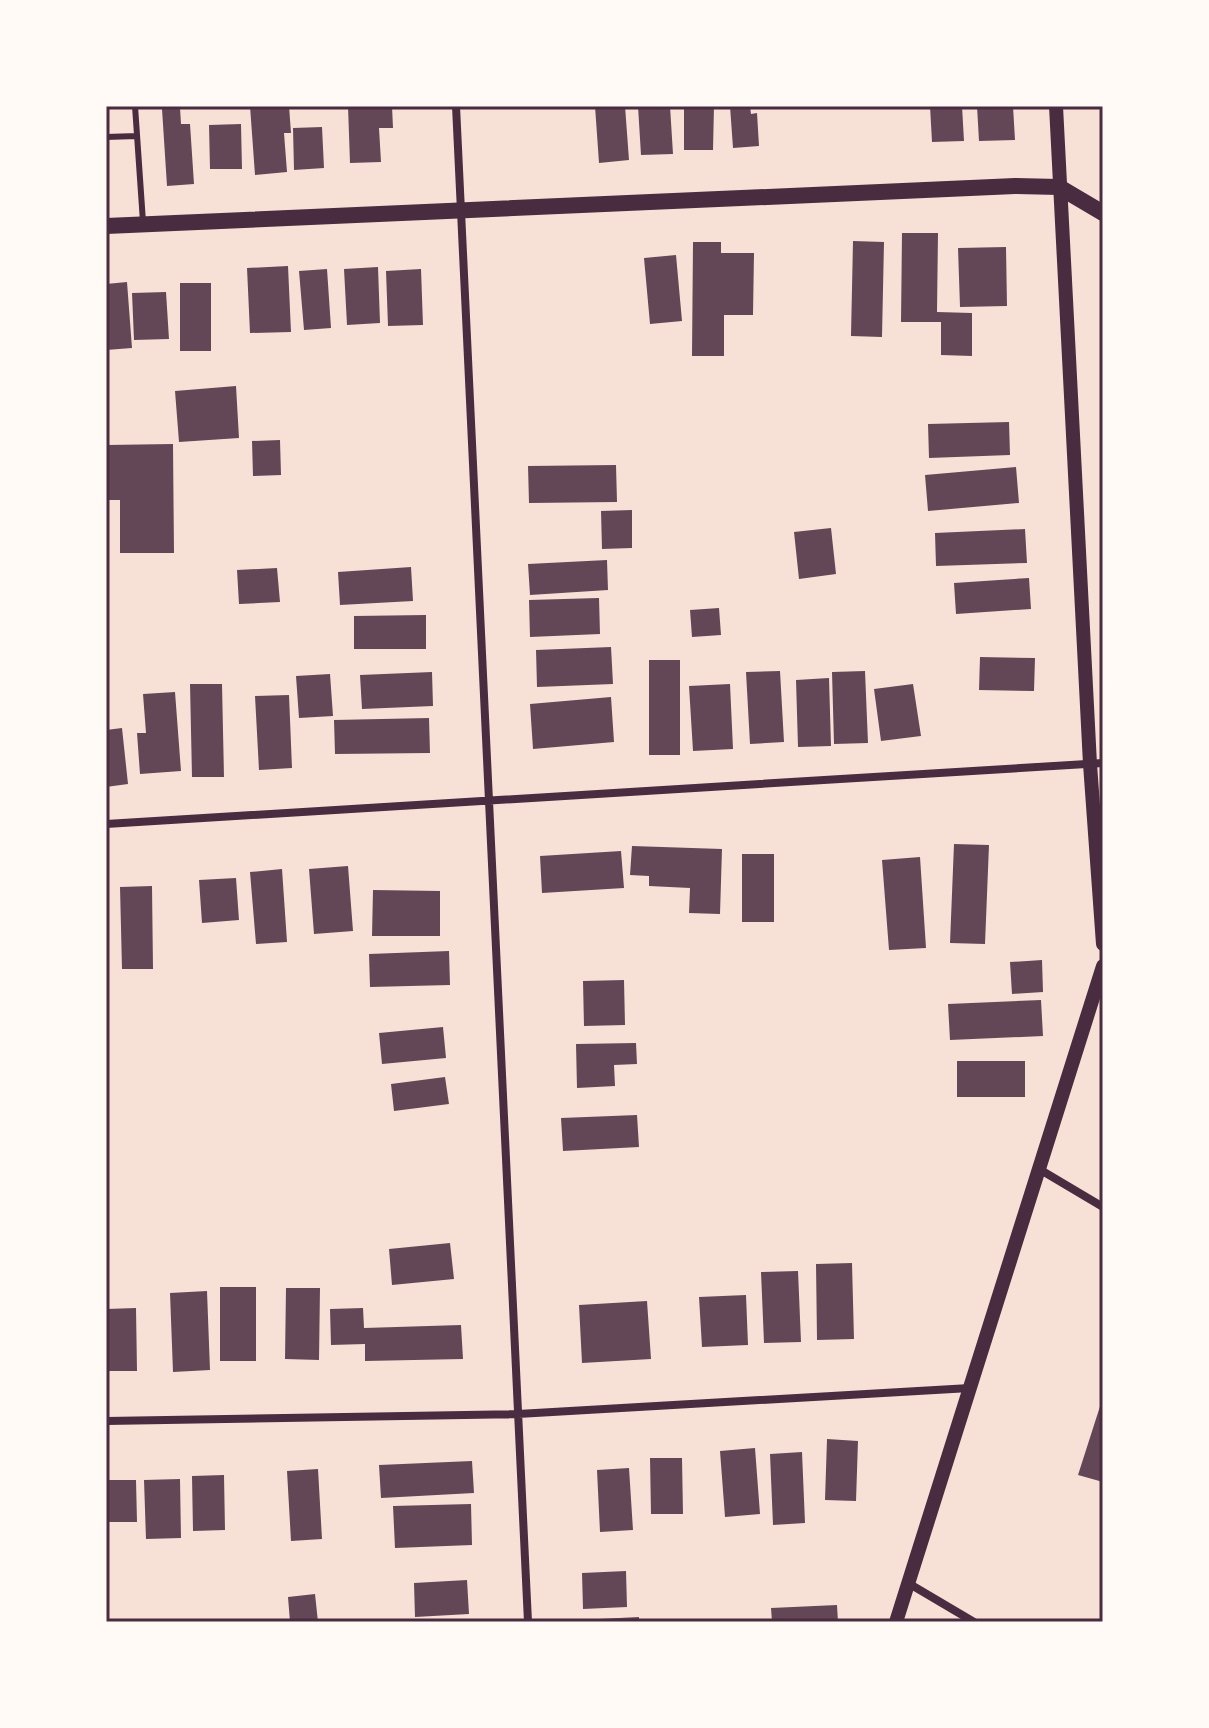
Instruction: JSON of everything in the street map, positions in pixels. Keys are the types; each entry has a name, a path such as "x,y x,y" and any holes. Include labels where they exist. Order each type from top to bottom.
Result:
{"main road":[{"path":"106,226 1015,186 1059,187 1103,213"}],"street":[{"path":"456,106 528,1622"},
{"path":"1056,106 1096,764 1103,944"},
{"path":"106,824 1096,764"},
{"path":"896,1622 1103,966"},
{"path":"1039,1169 1103,1207"},
{"path":"106,1421 518,1414 970,1388"},
{"path":"908,1583 974,1622"}],"lane":[{"path":"135,106 143,223"},
{"path":"106,137 137,136"}],"building":[{"path":"250,106 289,106 291,133 284,133 287,172 255,175"},
{"path":"348,106 392,106 393,128 379,128 381,162 350,163"},
{"path":"595,106 625,106 629,160 599,163"},
{"path":"638,106 670,106 673,154 641,155"},
{"path":"684,106 714,106 713,150 684,150"},
{"path":"730,106 750,106 751,114 757,113 759,146 733,148"},
{"path":"930,106 962,106 964,141 932,142"},
{"path":"977,106 1013,106 1015,140 979,141"},
{"path":"180,108 181,124 190,124 194,184 167,186 162,109"},
{"path":"241,124 242,169 210,169 209,125"},
{"path":"322,127 324,168 294,170 293,128"},
{"path":"902,233 938,233 937,312 972,313 972,356 941,355 941,322 901,322"},
{"path":"853,241 884,242 882,337 851,336"},
{"path":"693,242 721,242 721,253 754,253 753,315 724,315 724,356 692,356"},
{"path":"1006,247 1007,306 960,307 958,248"},
{"path":"676,255 682,321 650,324 644,258"},
{"path":"288,266 291,332 250,333 247,268"},
{"path":"378,267 380,323 347,325 344,269"},
{"path":"327,269 331,328 304,330 299,271"},
{"path":"421,269 423,325 388,326 386,271"},
{"path":"127,282 132,348 106,350 106,284"},
{"path":"180,283 211,283 211,351 180,351"},
{"path":"166,292 169,339 134,340 132,293"},
{"path":"236,386 239,438 179,442 175,391"},
{"path":"1009,422 1010,455 929,458 928,424"},
{"path":"280,440 281,475 253,476 252,441"},
{"path":"173,444 174,553 120,553 120,500 106,500 106,445"},
{"path":"616,465 617,502 529,503 528,466"},
{"path":"1016,467 1019,503 928,511 925,475"},
{"path":"632,510 632,548 602,549 601,511"},
{"path":"831,528 836,574 799,579 794,532"},
{"path":"1025,529 1027,563 936,566 935,533"},
{"path":"607,560 608,590 530,595 528,564"},
{"path":"411,567 413,601 340,605 338,572"},
{"path":"277,568 280,602 239,604 237,570"},
{"path":"1029,578 1031,609 956,614 954,583"},
{"path":"599,598 600,634 530,637 529,600"},
{"path":"719,608 721,635 692,637 690,610"},
{"path":"426,615 426,649 354,649 354,616"},
{"path":"611,647 613,684 537,687 536,650"},
{"path":"980,657 1035,658 1034,691 979,690"},
{"path":"649,660 680,660 680,755 649,755"},
{"path":"780,671 784,742 750,744 746,672"},
{"path":"865,671 868,743 834,744 832,672"},
{"path":"432,672 433,706 362,709 360,675"},
{"path":"330,674 333,716 299,718 296,676"},
{"path":"829,678 831,746 798,747 796,680"},
{"path":"190,684 222,684 224,777 192,777"},
{"path":"730,684 733,749 693,751 689,686"},
{"path":"913,684 921,736 881,741 874,689"},
{"path":"175,692 181,771 140,774 137,733 146,733 143,694"},
{"path":"289,695 292,768 259,770 255,696"},
{"path":"611,697 614,742 533,749 530,704"},
{"path":"429,718 430,753 335,754 334,720"},
{"path":"122,728 128,784 106,787 106,730"},
{"path":"954,844 989,845 985,944 950,943"},
{"path":"632,846 722,849 720,914 689,913 690,888 649,886 649,876 630,875"},
{"path":"621,851 624,888 542,893 540,856"},
{"path":"742,854 774,854 774,922 742,922"},
{"path":"920,857 926,948 889,950 882,860"},
{"path":"348,866 353,931 314,934 309,869"},
{"path":"282,869 287,942 256,944 250,872"},
{"path":"236,878 239,920 202,923 199,880"},
{"path":"152,886 153,969 122,969 120,887"},
{"path":"373,890 440,891 440,936 372,936"},
{"path":"449,951 450,985 370,987 369,954"},
{"path":"1042,960 1043,992 1012,994 1010,962"},
{"path":"624,980 625,1025 584,1026 583,981"},
{"path":"1041,1000 1043,1036 950,1040 948,1004"},
{"path":"443,1027 446,1058 382,1064 379,1033"},
{"path":"636,1043 637,1064 614,1065 615,1086 577,1088 576,1044"},
{"path":"957,1061 1025,1061 1025,1097 957,1097"},
{"path":"445,1077 449,1104 394,1111 391,1084"},
{"path":"637,1115 639,1147 563,1151 561,1118"},
{"path":"450,1243 454,1279 392,1285 389,1249"},
{"path":"852,1263 854,1339 817,1340 816,1264"},
{"path":"798,1271 801,1342 764,1343 761,1272"},
{"path":"220,1287 256,1287 256,1361 220,1361"},
{"path":"286,1288 320,1288 319,1360 285,1359"},
{"path":"207,1291 210,1370 173,1372 170,1293"},
{"path":"746,1295 748,1345 702,1347 699,1297"},
{"path":"647,1301 651,1359 582,1363 579,1305"},
{"path":"136,1308 137,1371 106,1371 106,1309"},
{"path":"363,1308 364,1328 461,1325 463,1359 365,1361 365,1344 331,1345 330,1309"},
{"path":"1103,1397 1103,1482 1078,1475"},
{"path":"827,1439 858,1441 856,1501 825,1500"},
{"path":"755,1448 760,1514 725,1517 720,1451"},
{"path":"802,1452 805,1523 773,1525 770,1454"},
{"path":"650,1458 682,1458 683,1514 651,1514"},
{"path":"472,1461 474,1493 381,1498 379,1465"},
{"path":"629,1468 633,1530 600,1532 597,1470"},
{"path":"318,1469 322,1539 291,1541 287,1471"},
{"path":"224,1475 225,1530 193,1531 192,1476"},
{"path":"180,1479 181,1538 146,1539 144,1480"},
{"path":"106,1480 136,1480 137,1522 106,1522"},
{"path":"471,1504 472,1545 395,1548 393,1506"},
{"path":"626,1571 627,1607 583,1609 582,1573"},
{"path":"467,1580 469,1614 415,1617 414,1583"},
{"path":"315,1594 318,1622 290,1622 288,1597"},
{"path":"837,1605 838,1622 772,1622 771,1608"},
{"path":"639,1617 639,1622 579,1622 579,1620"}]}
